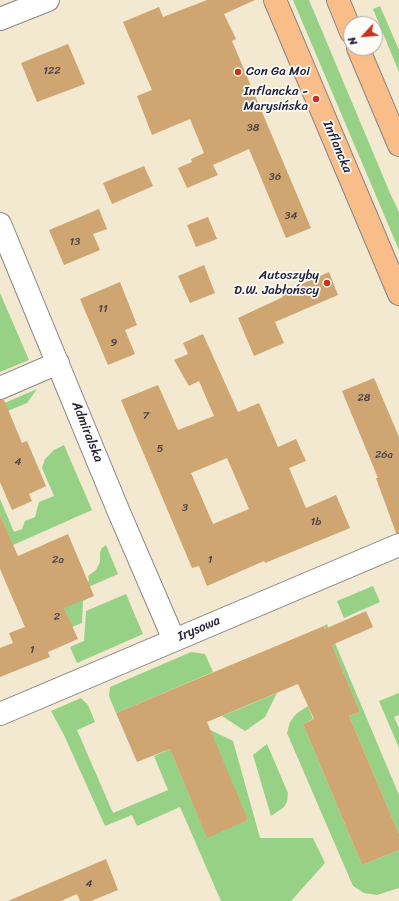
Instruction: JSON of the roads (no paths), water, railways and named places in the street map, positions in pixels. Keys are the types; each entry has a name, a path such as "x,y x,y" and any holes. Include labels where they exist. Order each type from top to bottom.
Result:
{"main road":[{"name":"Inflancka","path":"274,0 399,294"},
{"path":"338,0 344,16"},
{"path":"361,56 399,145"}],"street":[{"path":"0,19 48,0"},
{"name":"Admiralska","path":"0,224 118,510 174,640"},
{"path":"0,388 58,363"},
{"name":"Irysowa","path":"0,714 399,545"}],"place":[{"name":"Con Ga Moi","path":"238,72"},
{"name":"Inflancka - Marysińska","path":"316,99"},
{"name":"Autoszyby D.W. Jabłońscy","path":"327,283"}]}
